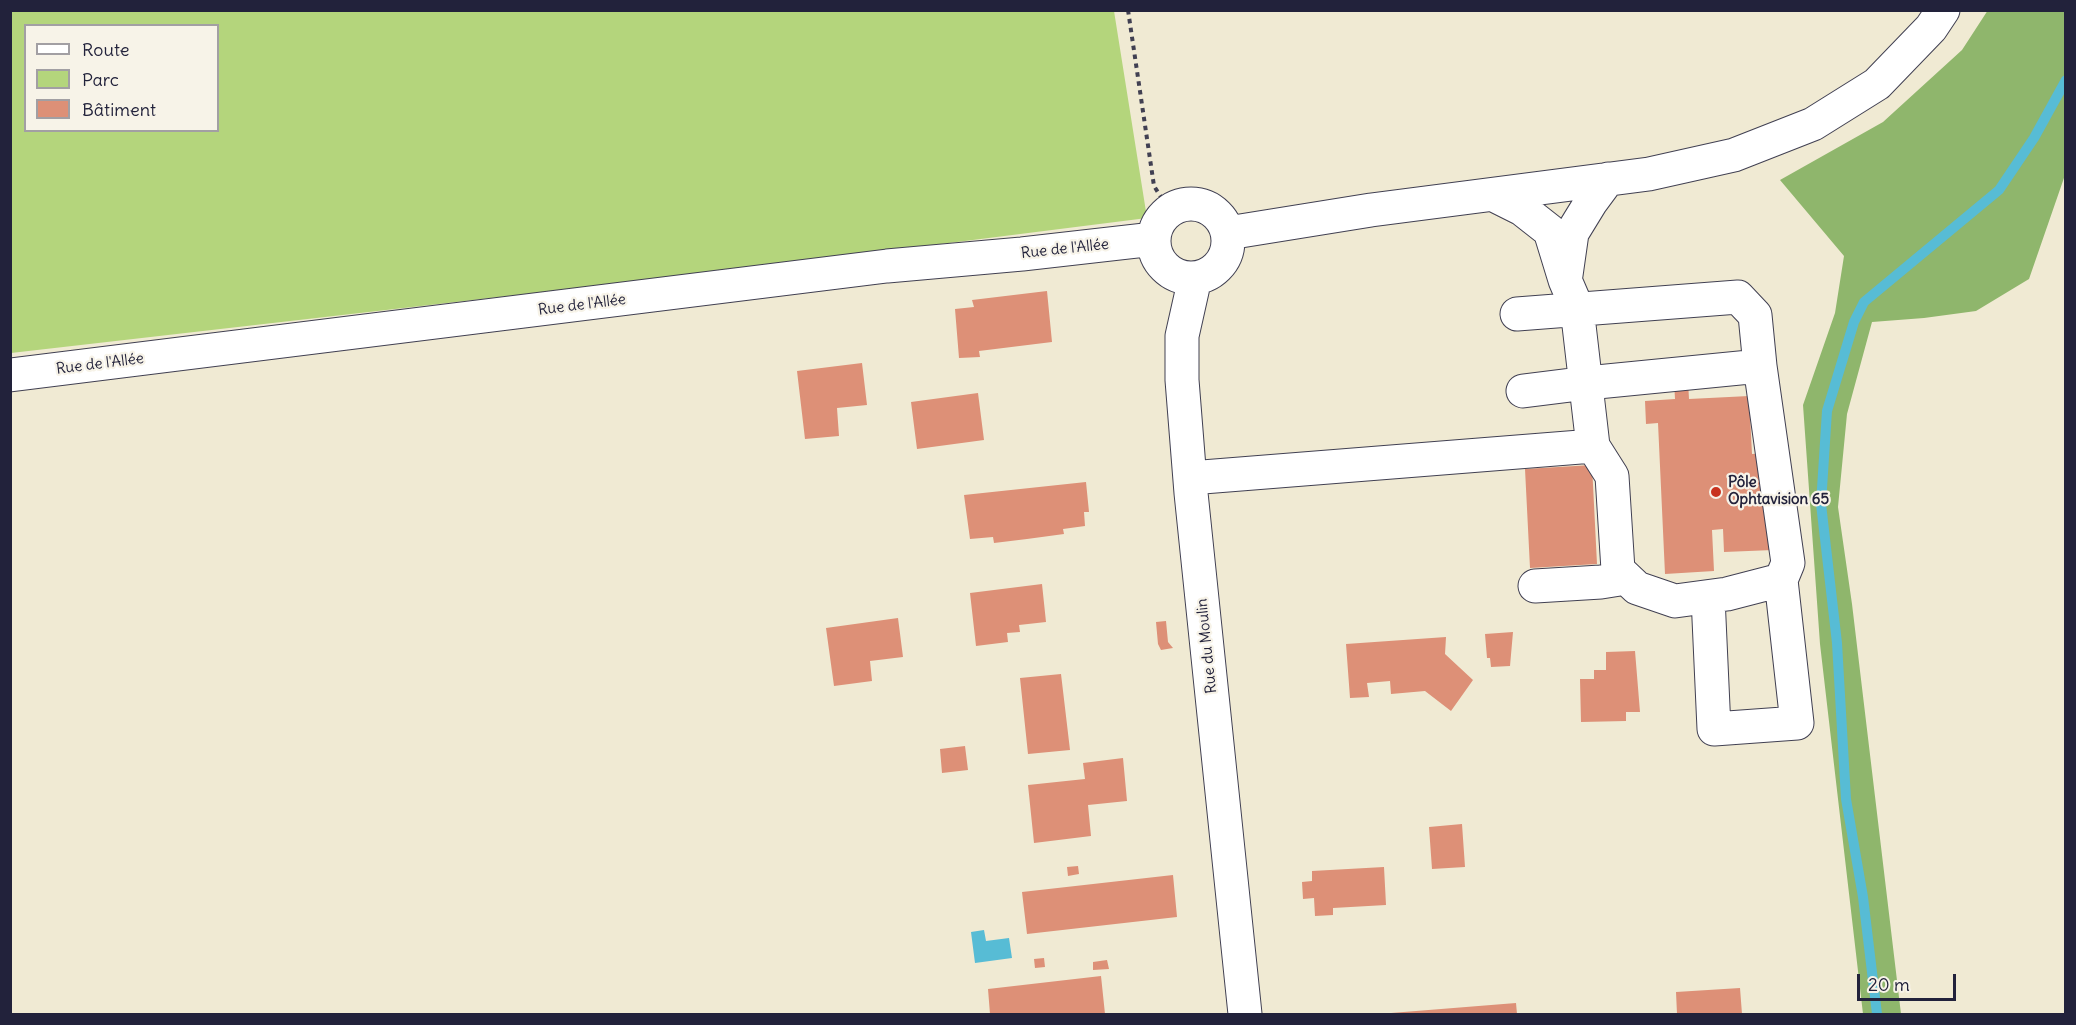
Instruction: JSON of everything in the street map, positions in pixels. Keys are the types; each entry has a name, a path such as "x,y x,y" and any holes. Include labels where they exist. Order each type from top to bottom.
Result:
{"street":[{"path":"1228,234 1371,210 1649,174 1734,155 1813,124 1877,84 1932,28 1943,10"},
{"path":"1571,294 1572,233 1608,180"},
{"path":"1494,195 1522,209 1550,231 1571,294 1587,383 1593,446 1612,476 1618,570 1637,588 1675,601 1708,597 1781,580"},
{"path":"1193,204 1205,206 1223,222 1228,234 1225,258 1218,268 1207,275 1195,278 1182,277 1170,272 1161,263 1156,252 1162,225 1181,206 1193,204"},
{"name":"Rue de l'Allée","path":"10,375 888,266 1022,254 1162,225"},
{"name":"Rue du Moulin","path":"1195,278 1182,336 1182,380 1245,1014"},
{"path":"1517,314 1571,294 1738,297 1755,315 1788,563 1781,580 1797,723 1714,729 1708,597"},
{"path":"1523,391 1760,366"},
{"path":"1190,478 1593,446"},
{"path":"1534,586 1601,582 1626,578"}],"path":[{"path":"1128,10 1154,186 1162,225"}],"green space":[{"path":"1988,10 2065,11 2065,175 2029,279 1976,311 1872,322 1847,414 1838,507 1852,604 1901,1014 1863,1014 1820,644 1803,405 1835,313 1844,256 1780,180 1883,122 1962,50"},
{"path":"10,11 1114,11 1147,218 735,270 11,353"}],"water":[{"path":"984,930 986,941 1009,938 1012,958 975,963 971,932"}],"building":[{"path":"1047,291 1052,342 979,351 980,357 959,358 955,309 974,307 972,300"},
{"path":"862,363 867,405 837,408 839,436 805,439 797,371"},
{"name":"Pôle Ophtavision 65","path":"1674,381 1688,381 1689,399 1749,396 1752,454 1768,453 1773,550 1724,552 1723,529 1712,530 1714,571 1665,574 1658,423 1646,424 1645,401 1675,399"},
{"path":"978,393 984,440 917,449 911,402"},
{"path":"1592,465 1597,564 1530,568 1525,469"},
{"path":"1086,482 1089,512 1084,512 1085,526 1063,529 1064,534 994,543 993,537 970,539 964,495"},
{"path":"1042,584 1046,622 1019,625 1020,632 1007,633 1008,642 976,646 970,593"},
{"path":"898,618 903,657 870,661 872,681 834,686 826,628"},
{"path":"1166,621 1168,642 1173,648 1161,650 1158,644 1156,622"},
{"path":"1513,632 1510,666 1491,667 1490,658 1487,658 1485,634"},
{"path":"1446,637 1445,654 1473,680 1451,711 1425,691 1391,694 1390,681 1367,683 1369,697 1350,698 1346,644"},
{"path":"1635,651 1640,712 1626,712 1626,721 1581,722 1580,679 1594,679 1594,670 1606,670 1606,652"},
{"path":"1061,674 1070,750 1028,754 1020,678"},
{"path":"965,746 968,770 942,773 940,749"},
{"path":"1123,758 1127,801 1088,805 1091,836 1034,843 1028,785 1085,779 1083,763"},
{"path":"1462,824 1465,867 1432,869 1429,827"},
{"path":"1078,866 1079,874 1068,876 1067,867"},
{"path":"1384,867 1386,905 1333,908 1333,915 1315,916 1314,898 1303,899 1302,882 1312,881 1312,871"},
{"path":"1173,875 1177,917 1027,934 1022,892"},
{"path":"1044,958 1045,967 1035,968 1034,959"},
{"path":"1107,960 1109,969 1093,970 1093,962"},
{"path":"1101,976 1105,1014 990,1014 988,989"},
{"path":"1740,988 1742,1014 1677,1014 1676,992"},
{"path":"1516,1003 1517,1014 1391,1014 1391,1013"}],"waterway":[{"path":"1877,1014 1863,897 1846,799 1837,643 1821,504 1827,411 1854,322 1864,302 1999,190 2034,138 2066,80"}],"place":[{"name":"Pôle Ophtavision 65","path":"1716,492"}]}
